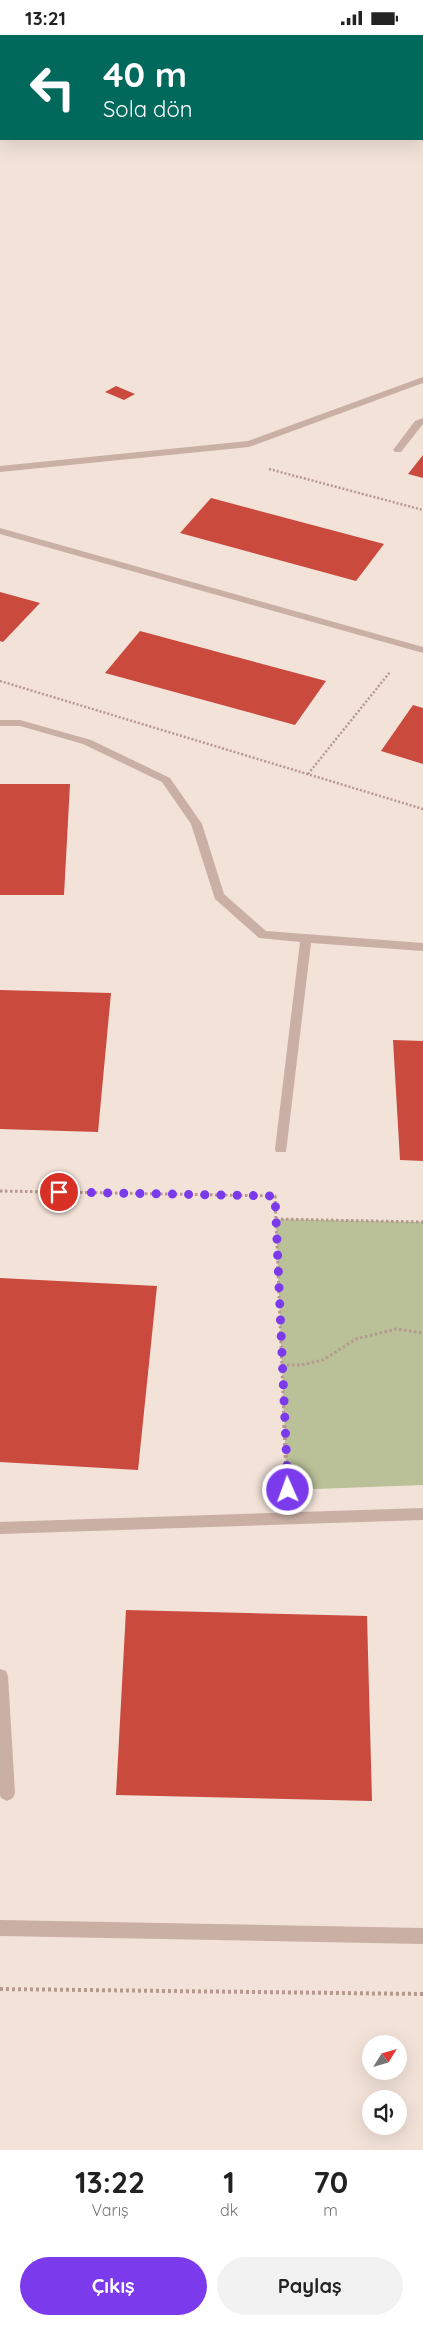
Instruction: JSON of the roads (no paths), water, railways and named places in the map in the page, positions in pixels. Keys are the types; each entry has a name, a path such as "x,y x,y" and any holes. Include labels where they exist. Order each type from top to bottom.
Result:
{"street":[{"path":"0,469 249,444 423,379"},
{"path":"398,450 418,423 423,421"},
{"path":"0,531 423,650"},
{"path":"0,723 20,723 87,742 166,780 196,824 219,896 263,935 423,947"},
{"path":"281,1149 306,939"},
{"path":"0,1528 423,1514"},
{"path":"0,1676 7,1793"},
{"path":"0,1928 423,1936"}]}
